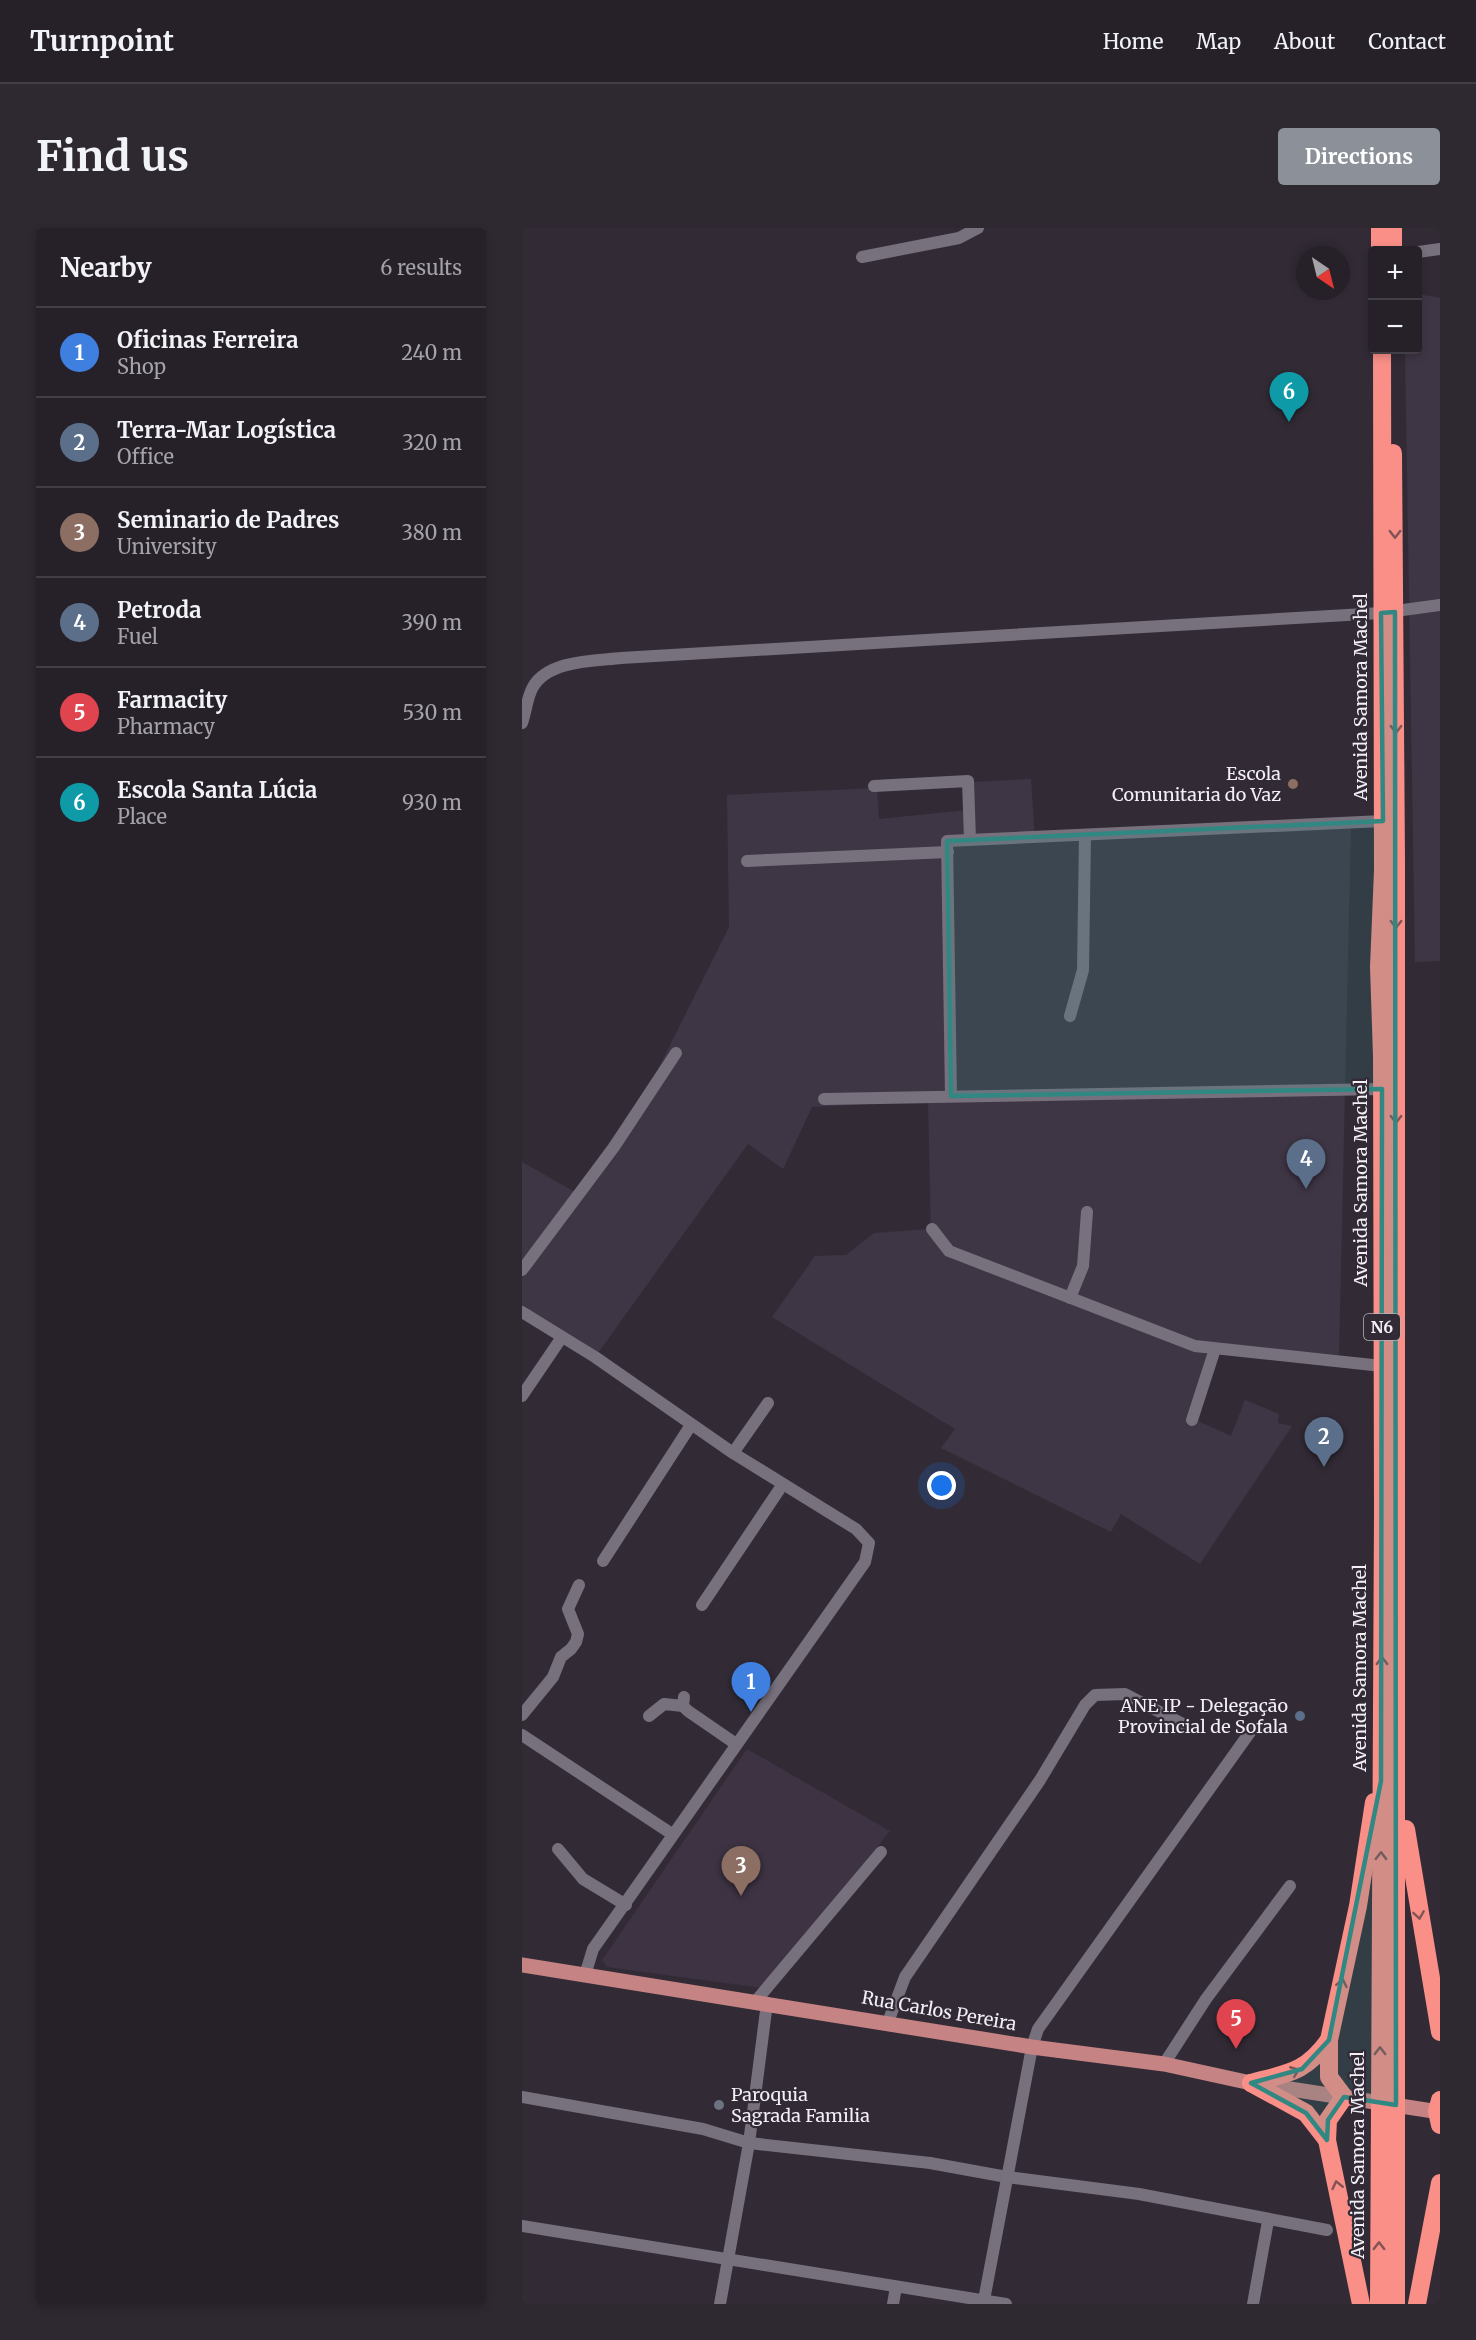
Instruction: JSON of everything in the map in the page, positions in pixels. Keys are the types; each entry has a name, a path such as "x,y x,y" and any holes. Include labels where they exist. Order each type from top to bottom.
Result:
{"highway":[{"path":"1380,228 1380,246"},
{"path":"1393,228 1393,246"},
{"name":"Avenida Samora Machel","path":"1382,354 1388,612 1397,1795 1396,2304"},
{"name":"Avenida Samora Machel","path":"1379,2304 1382,1089 1378,967 1393,354"},
{"path":"1361,2304 1327,2140 1328,2120 1346,2098 1329,2077 1329,2040 1358,1906 1371,1814 1381,1781"},
{"path":"1397,1795 1407,1835 1440,2032"},
{"path":"1251,2083 1302,2069 1316,2059 1329,2040"},
{"path":"1251,2083 1306,2113 1327,2140"},
{"path":"1417,2304 1434,2253 1440,2183"}],"main road":[{"name":"Rua Carlos Pereira","path":"522,1965 888,2022 1032,2047 1164,2064 1251,2083 1437,2112"}],"street":[{"path":"862,257 959,238 978,228"},
{"path":"1422,251 1440,249"},
{"path":"522,723 531,689 542,676 571,665 621,658 1388,612 1440,605"},
{"path":"874,786 968,781 970,840"},
{"path":"951,1096 947,841 1383,822"},
{"path":"1070,1016 1083,970 1085,835"},
{"path":"747,861 948,852"},
{"path":"522,1270 614,1147 676,1053"},
{"path":"824,1099 1382,1089"},
{"path":"1070,1298 1083,1266 1087,1212"},
{"path":"932,1229 950,1251 1195,1346 1382,1366"},
{"path":"522,1312 733,1453 856,1528 869,1543 869,1553 672,1834 626,1905 593,1949 585,1975"},
{"path":"522,1396 562,1337"},
{"path":"1192,1420 1215,1349"},
{"path":"733,1453 768,1403"},
{"path":"603,1561 692,1425"},
{"path":"702,1605 783,1484"},
{"path":"522,1714 553,1677 561,1657 576,1642 578,1634 568,1609 579,1585"},
{"path":"888,2022 905,1977 1040,1780 1085,1705 1095,1695 1108,1692 1125,1694 1183,1724"},
{"path":"649,1716 664,1704 684,1702 736,1744"},
{"path":"984,2300 1032,2047 1042,2022 1253,1728"},
{"path":"522,1735 672,1834"},
{"path":"558,1850 583,1879 626,1905"},
{"path":"720,2304 749,2143 761,2003 881,1851"},
{"path":"1164,2064 1206,1999 1290,1886"},
{"path":"522,2097 703,2129 749,2143 930,2163 1007,2177 1139,2194 1268,2221 1326,2230"},
{"path":"1253,2304 1268,2221"},
{"path":"522,2226 1006,2304"},
{"path":"893,2304 896,2287"}],"highlighted area":[{"path":"1395,612 1396,2105 1344,2097 1328,2120 1327,2140 1306,2113 1251,2083 1302,2069 1329,2040 1381,1781 1382,1089 951,1096 947,841 1383,821 1381,613"}],"shaded area":[{"path":"1422,295 1440,298 1440,961 1415,962 1405,354 1422,354"},
{"path":"1031,779 1035,840 1351,827 1339,1355 1215,1345 1189,1417 1231,1436 1245,1400 1279,1414 1278,1423 1292,1426 1200,1564 1121,1514 1111,1532 941,1448 955,1429 772,1317 815,1256 846,1255 874,1233 931,1229 928,1101 812,1107 783,1169 748,1144 598,1353 522,1307 522,1162 575,1192 655,1075 729,927 727,795 877,788 879,819 968,810 970,782"},
{"path":"747,1749 890,1831 762,1988 607,1967 602,1960"}],"place":[{"name":"Escola Santa Lúcia","path":"1289,422"},
{"name":"Escola Comunitaria do Vaz","path":"1293,784"},
{"name":"Petroda","path":"1306,1189"},
{"name":"Terra-Mar Logística","path":"1324,1467"},
{"name":"Oficinas Ferreira","path":"751,1712"},
{"name":"ANE IP - Delegação Provincial de Sofala","path":"1300,1716"},
{"name":"Seminario de Padres","path":"741,1896"},
{"name":"Farmacity","path":"1236,2049"},
{"name":"Paroquia Sagrada Familia","path":"719,2105"}]}
